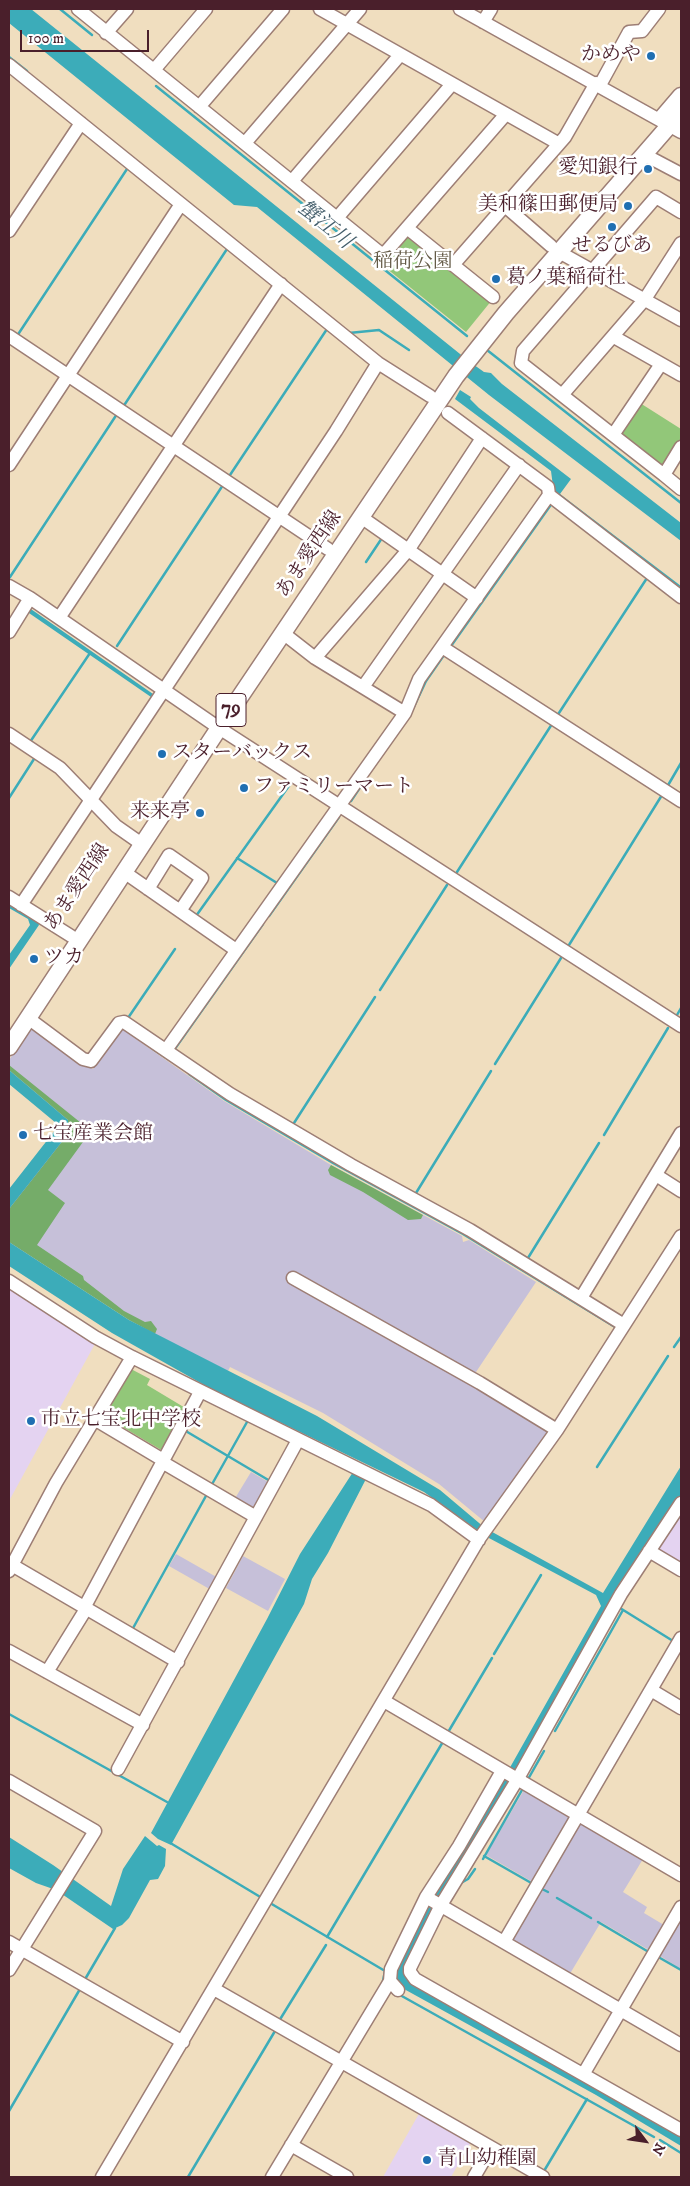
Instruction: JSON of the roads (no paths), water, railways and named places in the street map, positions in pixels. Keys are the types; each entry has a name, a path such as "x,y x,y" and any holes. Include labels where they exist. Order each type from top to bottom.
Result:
{"main road":[{"name":"あま愛西線","path":"555,249 671,126 681,96"},
{"name":"あま愛西線","path":"9,1030 136,840 216,725 283,634 498,307 645,155 681,112"},
{"name":"あま愛西線","path":"9,1047 124,872 328,549 430,396 453,373"}],"street":[{"path":"78,9 379,252 385,253 506,114"},
{"path":"106,33 127,9"},
{"path":"154,70 206,9"},
{"path":"199,107 283,9"},
{"path":"320,9 554,141 557,146"},
{"path":"245,143 360,9"},
{"path":"460,9 671,126"},
{"path":"483,22 491,9"},
{"path":"453,265 565,137 629,32 642,31 659,9"},
{"path":"292,181 400,55"},
{"path":"9,66 378,364 430,396"},
{"path":"337,218 452,84"},
{"path":"9,231 81,123"},
{"path":"645,155 681,174"},
{"path":"681,212 656,197 524,351 522,364 681,489"},
{"path":"9,465 181,204"},
{"path":"504,206 555,249 681,320"},
{"path":"407,228 493,297"},
{"path":"562,395 645,300 681,242"},
{"path":"59,618 281,284"},
{"path":"9,336 328,549"},
{"path":"614,337 681,375"},
{"path":"21,905 278,516 336,432 378,364"},
{"path":"613,435 661,364"},
{"path":"448,413 548,487 550,495 681,597"},
{"path":"315,658 409,549 482,438"},
{"path":"664,475 681,447"},
{"path":"363,687 519,465"},
{"path":"166,1050 405,712 419,679 550,495"},
{"path":"361,517 477,598"},
{"path":"9,586 30,598 216,725 681,1026"},
{"path":"9,632 30,598"},
{"path":"283,634 315,658 405,712"},
{"path":"442,647 681,801"},
{"path":"9,734 60,768 116,826 136,840"},
{"path":"148,889 169,855 202,878 180,911"},
{"path":"124,872 236,950"},
{"path":"9,897 71,936"},
{"path":"28,1018 86,1061 94,1059 120,1023 124,1022 230,1094 351,1165 470,1230 624,1325"},
{"path":"581,1298 681,1133"},
{"path":"656,1175 681,1191"},
{"path":"102,2177 482,1535 557,1430 681,1236"},
{"path":"293,1278 480,1383 557,1430"},
{"path":"9,1281 95,1337 132,1357 431,1505 482,1535"},
{"path":"132,1357 96,1420 56,1483 10,1567 178,1662"},
{"path":"47,1672 85,1608 200,1392"},
{"path":"96,1420 256,1517"},
{"path":"118,1770 298,1440"},
{"path":"272,2177 341,2062 394,1985 391,1969 621,1594 681,1503"},
{"path":"649,1551 681,1570"},
{"path":"504,1942 681,1638"},
{"path":"9,1651 143,1725"},
{"path":"651,1690 681,1708"},
{"path":"384,1701 681,1875"},
{"path":"9,1781 95,1831 9,1970"},
{"path":"434,1901 681,2045"},
{"path":"434,1901 410,1968 411,1976 681,2130"},
{"path":"584,2073 681,1907"},
{"path":"9,1942 183,2042"},
{"path":"214,1989 543,2177"},
{"path":"292,2145 347,2177"},
{"path":"474,2177 491,2148"}],"water":[{"path":"9,9 31,9 470,362 484,372 491,373 502,384 681,523 681,541 489,395 257,207 234,205 9,23"},
{"path":"460,390 471,397 470,399 479,408 571,479 560,494 681,586 681,592 554,494 551,471 455,399"},
{"path":"28,607 153,694 151,697 26,611"},
{"path":"9,901 37,918 39,925 9,969 9,955 30,925 28,919 9,908"},
{"path":"9,1070 68,1120 68,1134 9,1209 9,1189 56,1129 56,1123 9,1084"},
{"path":"9,1242 129,1320 317,1416 440,1490 485,1528 603,1593 681,1466 681,1496 618,1592 406,1970 681,2135 681,2146 596,2095 404,1989 397,1982 394,1970 426,1903 508,1771 601,1606 596,1595 487,1537 424,1492 213,1390 112,1333 9,1266"},
{"path":"353,1472 366,1479 328,1553 312,1579 304,1604 171,1845 158,1839 151,1833 267,1619 300,1554"},
{"path":"145,1836 157,1846 159,1845 166,1849 165,1866 158,1879 150,1880 129,1918 122,1925 113,1929 56,1890 36,1883 9,1868 9,1837 111,1906 123,1869"}],"waterway":[{"path":"60,9 92,35"},
{"path":"9,57 27,71"},
{"name":"蟹江川","path":"156,86 467,336"},
{"path":"17,336 127,169"},
{"path":"123,407 227,249"},
{"path":"228,478 327,329"},
{"path":"349,333 379,330 409,350"},
{"path":"487,350 681,503"},
{"path":"10,577 117,414"},
{"path":"117,646 223,485"},
{"path":"451,646 550,506"},
{"path":"366,562 382,538"},
{"path":"557,716 647,578"},
{"path":"30,742 90,653"},
{"path":"410,715 426,681 444,655"},
{"path":"457,872 552,724"},
{"path":"9,798 34,759"},
{"path":"667,787 681,763"},
{"path":"196,916 291,783"},
{"path":"351,801 363,783"},
{"path":"569,945 662,795"},
{"path":"269,916 339,817"},
{"path":"237,858 277,883"},
{"path":"380,990 447,885"},
{"path":"174,1050 263,924"},
{"path":"128,1018 175,949"},
{"path":"495,1064 561,958"},
{"path":"294,1123 375,997"},
{"path":"677,1015 681,1008"},
{"path":"604,1135 668,1028"},
{"path":"153,1049 168,1059"},
{"path":"416,1193 491,1071"},
{"path":"189,1074 226,1100 333,1163 463,1234 615,1327"},
{"path":"528,1258 599,1143"},
{"path":"674,1347 681,1337"},
{"path":"597,1467 668,1356"},
{"path":"211,1486 247,1422"},
{"path":"184,1430 270,1481"},
{"path":"132,1630 207,1494"},
{"path":"494,1654 541,1575"},
{"path":"621,1605 620,1608 673,1641"},
{"path":"555,1731 623,1610"},
{"path":"447,1734 492,1658"},
{"path":"9,1714 167,1802"},
{"path":"327,1937 444,1740"},
{"path":"527,1781 544,1751"},
{"path":"483,1859 522,1790"},
{"path":"172,1844 262,1898"},
{"path":"484,1856 533,1884"},
{"path":"461,1883 468,1879 475,1869"},
{"path":"540,1888 548,1892"},
{"path":"557,1898 591,1918"},
{"path":"270,1903 385,1971 383,1981"},
{"path":"598,1922 647,1951"},
{"path":"84,1981 115,1928 114,1925"},
{"path":"279,2021 326,1945"},
{"path":"660,1958 681,1970"},
{"path":"9,2111 80,1989"},
{"path":"400,1995 654,2137"},
{"path":"188,2177 275,2031"},
{"path":"544,2171 587,2099"},
{"path":"660,2140 681,2153"}],"place":[{"name":"かめや","path":"651,56"},
{"name":"愛知銀行","path":"648,169"},
{"name":"美和篠田郵便局","path":"628,206"},
{"name":"せるびあ","path":"612,227"},
{"name":"葛ノ葉稲荷社","path":"496,279"},
{"name":"スターバックス","path":"162,754"},
{"name":"ファミリーマート","path":"244,788"},
{"name":"来来亭","path":"200,813"},
{"name":"ツカ","path":"34,959"},
{"name":"七宝産業会館","path":"23,1135"},
{"name":"市立七宝北中学校","path":"31,1421"},
{"name":"青山幼稚園","path":"427,2160"}],"park label":[{"name":"稲荷公園","path":"413,263"}]}
